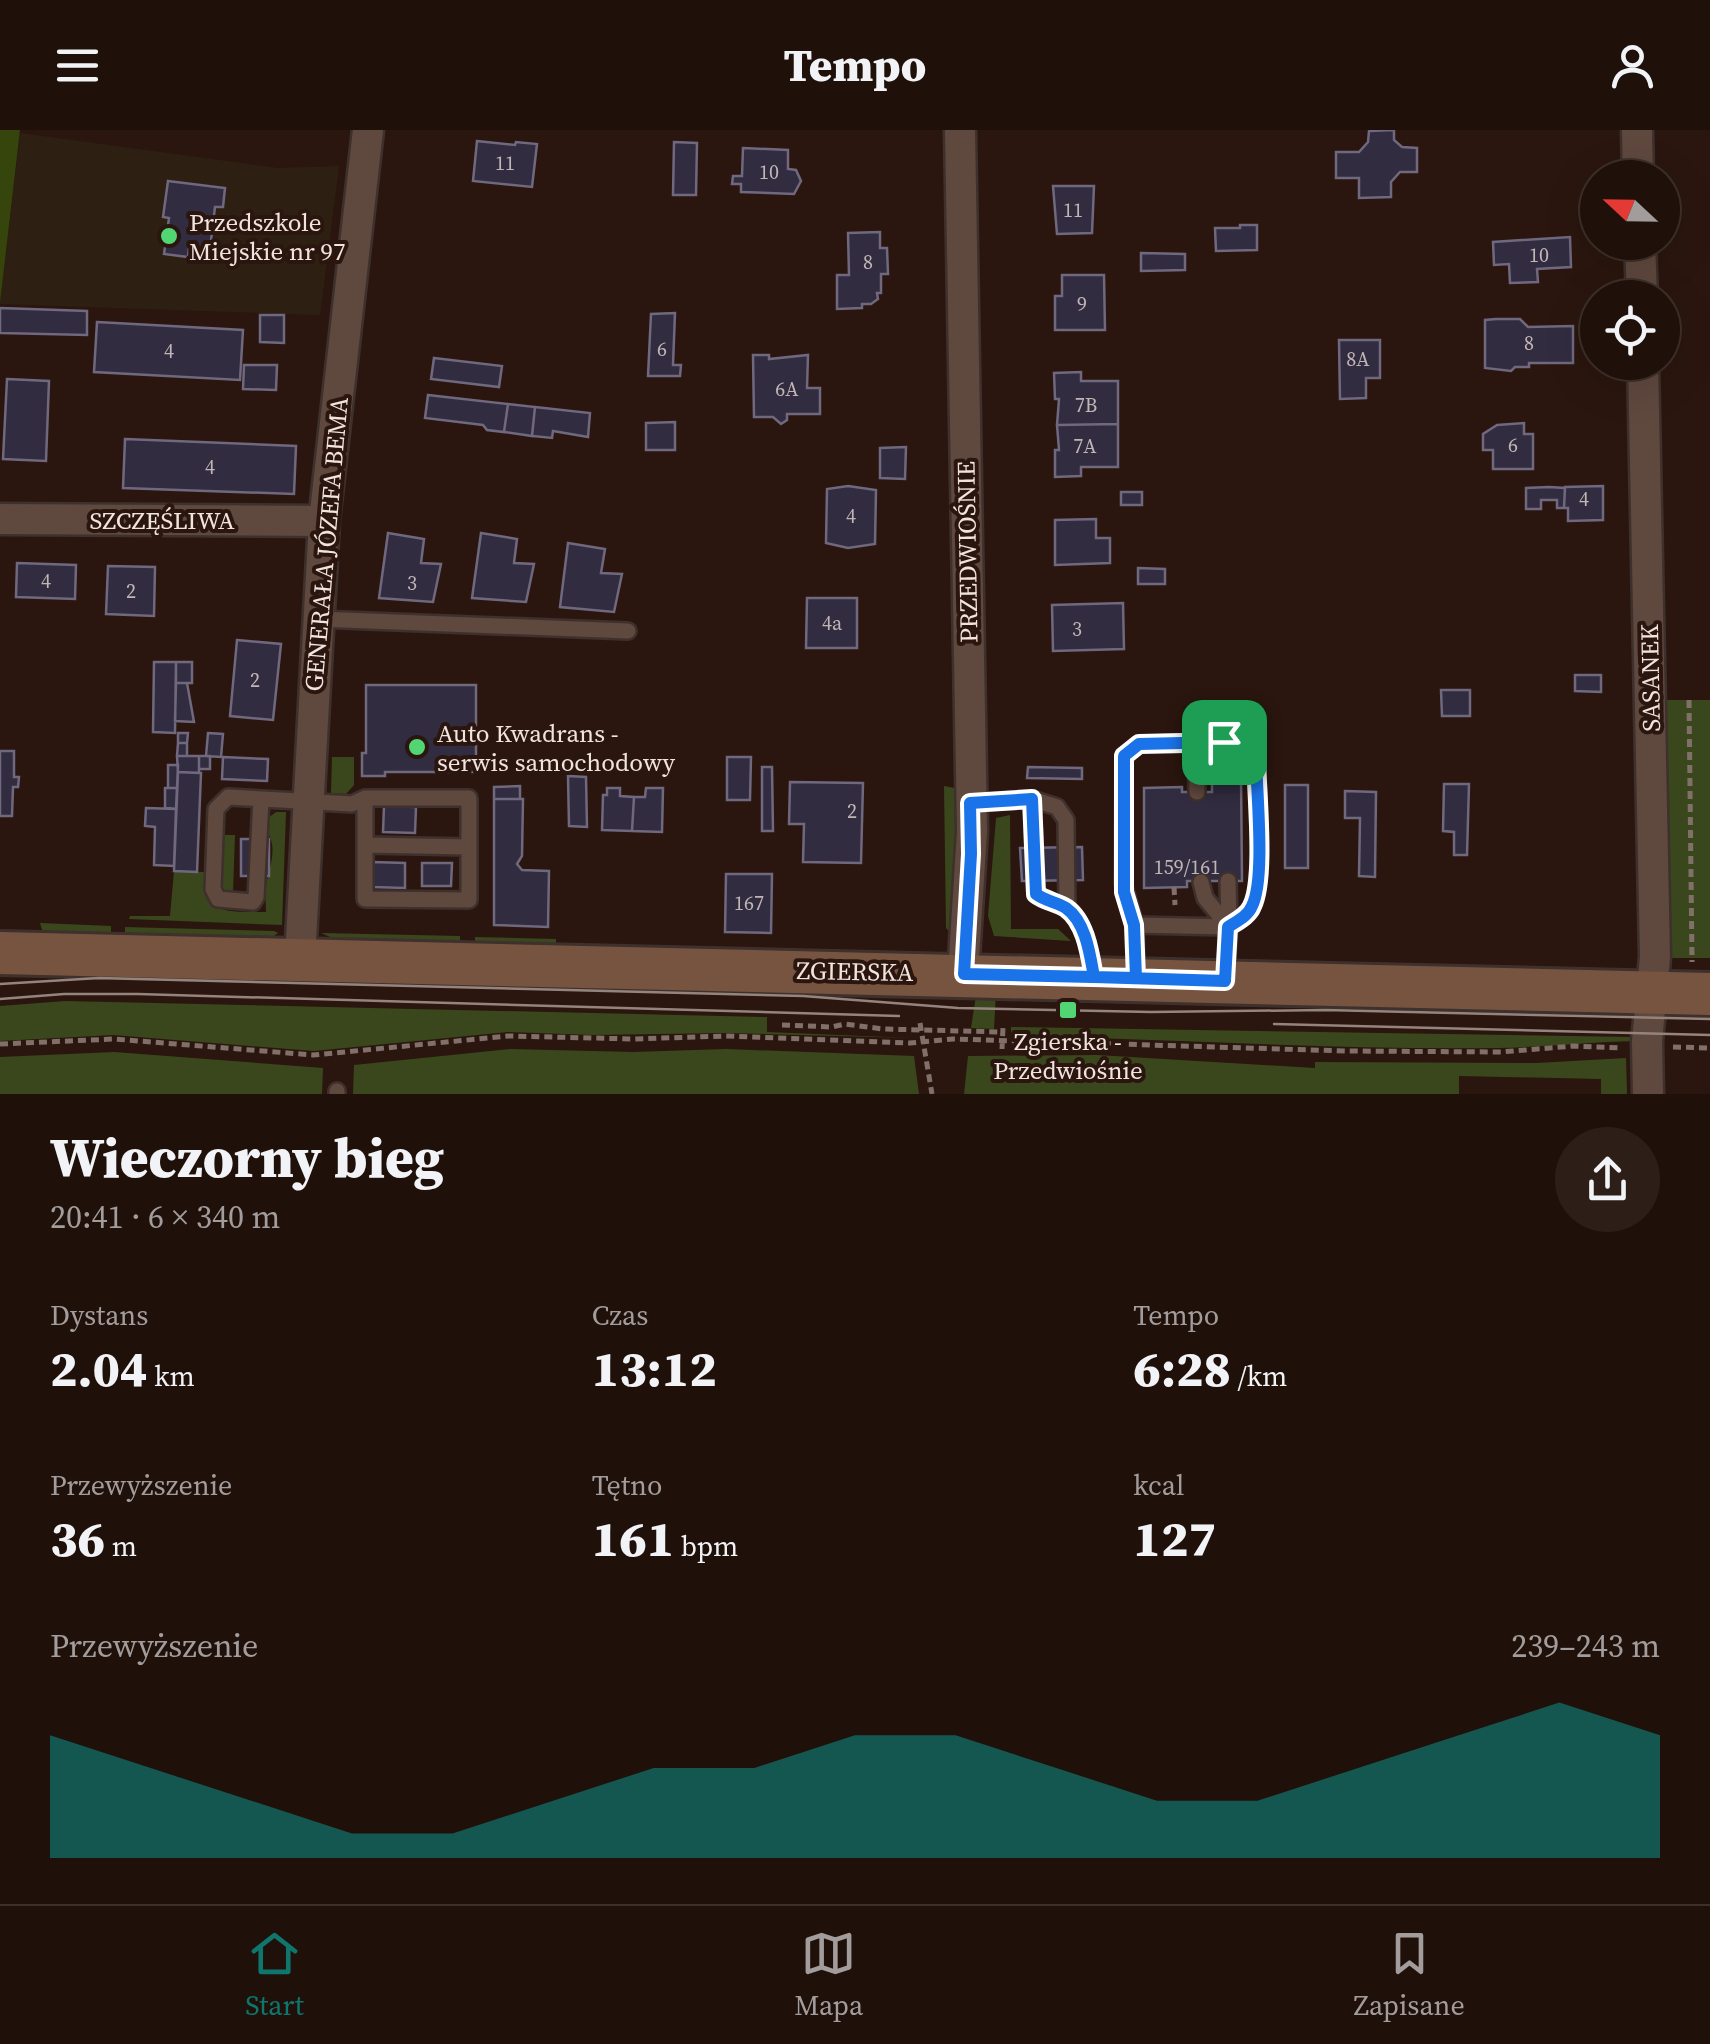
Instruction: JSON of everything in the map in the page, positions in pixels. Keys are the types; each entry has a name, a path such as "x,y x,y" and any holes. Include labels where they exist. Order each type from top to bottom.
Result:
{"main road":[{"name":"ZGIERSKA","path":"0,953 1652,992 1701,979"}],"street":[{"name":"GENERAŁA JÓZEFA BEMA","path":"300,958 324,522 368,130"},
{"name":"PRZEDWIOŚNIE","path":"960,130 971,854 964,974"},
{"path":"1637,130 1638,160"},
{"name":"SASANEK","path":"1643,380 1655,958 1648,1094"},
{"name":"SZCZĘŚLIWA","path":"0,519 324,522"}],"lane":[{"path":"318,619 628,631"},
{"path":"1196,742 1198,792"},
{"path":"1224,742 1226,775"},
{"path":"1134,925 1228,927 1246,916 1254,904 1258,880 1256,754 1252,745 1139,744 1124,756 1124,892 1134,925 1136,978"},
{"path":"261,799 256,897 253,902 218,899 213,889 216,808 228,797 352,804 365,798 469,798 469,900 364,899 365,798"},
{"path":"1032,799 1036,894 1067,909"},
{"path":"970,803 1032,799 1057,807 1066,820 1067,909 1084,936 1094,977"},
{"path":"365,845 469,847"},
{"path":"1225,981 1228,881"},
{"path":"1201,882 1204,898 1228,927"}],"path":[{"path":"1689,700 1701,979"},
{"path":"782,1025 920,1026 1346,1051 1501,1052 1574,1046 1615,1049"},
{"path":"920,1026 932,1094"},
{"path":"0,1044 114,1039 314,1055 509,1036 726,1036 910,1043 1002,1033"},
{"path":"1002,1033 1002,1049"},
{"path":"1660,1046 1710,1048"}],"shaded area":[{"name":"Przedszkole Miejskie nr 97","path":"20,133 278,168 339,166 320,315 0,304"}],"green space":[{"path":"0,130 20,130 0,303"},
{"path":"1664,700 1710,700 1710,958 1672,958 1668,949"},
{"path":"332,757 354,757 354,785 346,794 331,793"},
{"path":"944,786 960,789 952,935 946,928"},
{"path":"276,812 286,812 282,925 129,919 170,916 174,871 205,872 209,898 222,909 266,912 272,852 268,818"},
{"path":"1010,815 1011,929 1058,929 1071,941 994,936 988,916 996,818"},
{"path":"221,835 235,835 233,892 224,892 219,885"},
{"path":"40,923 111,926 111,934 43,933"},
{"path":"125,927 278,933 271,938 125,934"},
{"path":"321,933 460,936 460,942 337,940"},
{"path":"475,937 556,939 556,946 475,943"},
{"path":"996,992 994,1029 971,1028 976,996"},
{"path":"65,1001 767,1017 767,1032 911,1038 508,1032 314,1051 113,1035 0,1041 0,1006"},
{"path":"1011,1027 1634,1037 1635,1041 1498,1048 1376,1047 1011,1036"},
{"path":"510,1049 726,1049 914,1056 919,1094 353,1094 354,1065"},
{"path":"114,1052 323,1068 322,1094 0,1094 0,1057"},
{"path":"1097,1055 1315,1068 1315,1062 1537,1063 1626,1058 1627,1094 1601,1094 1601,1079 1459,1076 1459,1094 964,1094 968,1056"}],"building":[{"path":"1394,130 1394,140 1402,147 1417,148 1417,172 1400,172 1391,182 1391,197 1359,198 1359,178 1336,178 1336,152 1359,152 1368,142 1369,131"},
{"path":"477,141 537,144 532,187 473,181"},
{"path":"674,142 697,143 696,195 673,195"},
{"path":"743,148 788,150 788,169 796,170 801,181 794,194 741,192 741,184 732,184 733,176 742,176"},
{"path":"168,181 225,188 223,207 215,207 210,249 189,247 188,257 164,254 169,218 163,217"},
{"path":"1053,186 1094,186 1092,233 1057,234"},
{"path":"1257,225 1257,250 1216,251 1215,228"},
{"path":"880,232 880,248 887,248 888,274 881,274 878,299 862,304 862,308 837,309 837,275 849,275 848,233"},
{"path":"1570,237 1571,267 1537,269 1538,282 1510,283 1509,264 1494,265 1493,242"},
{"path":"1141,253 1185,254 1185,270 1141,271"},
{"path":"1062,275 1104,275 1105,330 1055,330 1055,296 1062,296"},
{"path":"0,308 87,311 87,335 0,333"},
{"path":"675,313 673,365 681,365 680,376 648,376 651,314"},
{"path":"260,315 284,315 284,343 260,342"},
{"path":"1520,319 1528,327 1573,326 1573,363 1529,363 1529,367 1515,367 1511,371 1485,368 1485,320"},
{"path":"97,322 243,330 240,380 94,372"},
{"path":"1339,340 1380,340 1380,378 1366,378 1366,398 1340,399"},
{"path":"753,355 769,355 769,359 808,355 807,388 820,388 820,414 787,414 787,420 781,424 773,417 754,417"},
{"path":"434,358 502,366 499,387 431,379"},
{"path":"244,365 277,365 276,390 243,389"},
{"path":"1081,372 1081,381 1118,381 1118,424 1057,425 1059,399 1055,399 1054,373"},
{"path":"7,379 49,381 46,461 3,459"},
{"path":"428,395 508,404 504,432 487,430 483,425 425,418"},
{"path":"508,404 535,407 532,436 504,432"},
{"path":"535,407 590,413 588,437 553,431 552,438 532,436"},
{"path":"675,422 675,450 646,450 646,423"},
{"path":"1524,423 1524,434 1533,434 1533,469 1493,469 1493,450 1483,450 1483,434 1497,425"},
{"path":"1118,424 1118,467 1081,467 1081,476 1055,477 1057,425"},
{"path":"125,439 296,446 294,494 123,488"},
{"path":"906,447 905,479 880,478 880,448"},
{"path":"848,486 876,490 875,544 848,548 826,543 827,489"},
{"path":"1603,486 1603,520 1568,521 1565,487"},
{"path":"1526,488 1565,488 1564,508 1557,508 1557,500 1541,500 1541,509 1526,509"},
{"path":"1121,492 1142,492 1142,505 1121,505"},
{"path":"1096,519 1096,538 1110,538 1110,563 1055,565 1055,520"},
{"path":"388,533 424,539 421,563 441,564 433,602 379,598"},
{"path":"481,533 517,539 514,563 534,564 526,602 472,598"},
{"path":"568,543 605,549 601,573 622,574 614,612 560,607"},
{"path":"17,563 76,565 75,599 16,597"},
{"path":"108,566 155,567 154,616 106,614"},
{"path":"1138,568 1165,569 1165,584 1138,584"},
{"path":"807,598 857,598 857,648 806,648"},
{"path":"1123,603 1124,649 1053,651 1052,605"},
{"path":"237,640 281,644 273,720 230,716"},
{"path":"154,662 176,662 175,733 153,732"},
{"path":"176,662 192,662 192,683 176,683"},
{"path":"1575,675 1601,675 1601,692 1575,691"},
{"path":"176,683 187,683 194,722 175,721"},
{"path":"366,685 476,685 476,772 385,772 385,776 362,776"},
{"path":"1441,690 1470,690 1470,716 1442,716"},
{"path":"178,733 188,733 187,743 178,743"},
{"path":"208,733 223,734 221,757 206,756"},
{"path":"178,743 187,743 187,756 177,756"},
{"path":"0,751 14,751 14,777 19,777 18,787 13,787 12,816 0,816"},
{"path":"177,756 199,756 199,773 178,772"},
{"path":"199,756 210,756 210,769 199,769"},
{"path":"223,757 268,759 267,781 222,779"},
{"path":"727,757 751,757 750,800 727,800"},
{"path":"168,765 178,765 177,788 168,788"},
{"path":"762,767 772,767 773,831 762,831"},
{"path":"1028,767 1082,768 1082,779 1027,778"},
{"path":"178,772 201,773 197,872 174,871"},
{"path":"1212,775 1241,775 1242,881 1187,881 1187,887 1144,888 1144,788 1182,787 1182,792 1212,792"},
{"path":"568,776 586,777 587,827 569,826"},
{"path":"790,782 863,783 861,863 803,862 804,824 789,824"},
{"path":"1444,784 1469,784 1467,855 1454,855 1454,832 1443,831"},
{"path":"1285,785 1308,785 1308,868 1285,868"},
{"path":"520,786 520,799 494,799 494,787"},
{"path":"165,788 177,788 176,809 165,808"},
{"path":"607,788 620,788 620,796 634,797 632,831 602,830 603,795 607,795"},
{"path":"646,788 663,788 662,832 632,831 634,797 645,797"},
{"path":"1345,791 1376,792 1375,877 1359,876 1360,818 1345,818"},
{"path":"494,799 523,799 522,856 517,864 522,870 549,871 548,927 494,925"},
{"path":"384,806 416,807 415,833 383,832"},
{"path":"146,808 176,809 174,866 154,865 155,827 145,826"},
{"path":"241,839 269,839 269,876 241,876"},
{"path":"1082,847 1083,880 1022,881 1020,848"},
{"path":"373,862 405,863 405,888 372,887"},
{"path":"422,863 452,863 451,886 422,886"},
{"path":"726,874 772,874 771,933 725,932"}],"tram line":[{"path":"0,984 99,978 803,996 958,1008 1325,1010 1710,1019"},
{"path":"0,999 138,994 899,1016"},
{"path":"1274,1024 1710,1035"}],"place":[{"name":"Przedszkole Miejskie nr 97","path":"169,236"},
{"name":"Auto Kwadrans - serwis samochodowy","path":"417,747"},
{"name":"Zgierska - Przedwiośnie","path":"1068,1010"}],"route":[{"path":"1224,742 1139,744 1124,756 1124,892 1134,925 1136,978 964,974 970,803 1032,799 1034,889 1040,898 1067,909 1078,922 1094,977 1136,978 1225,981 1228,927 1246,916 1254,904 1258,880 1256,754 1252,745 1245,742 1224,742"}]}
